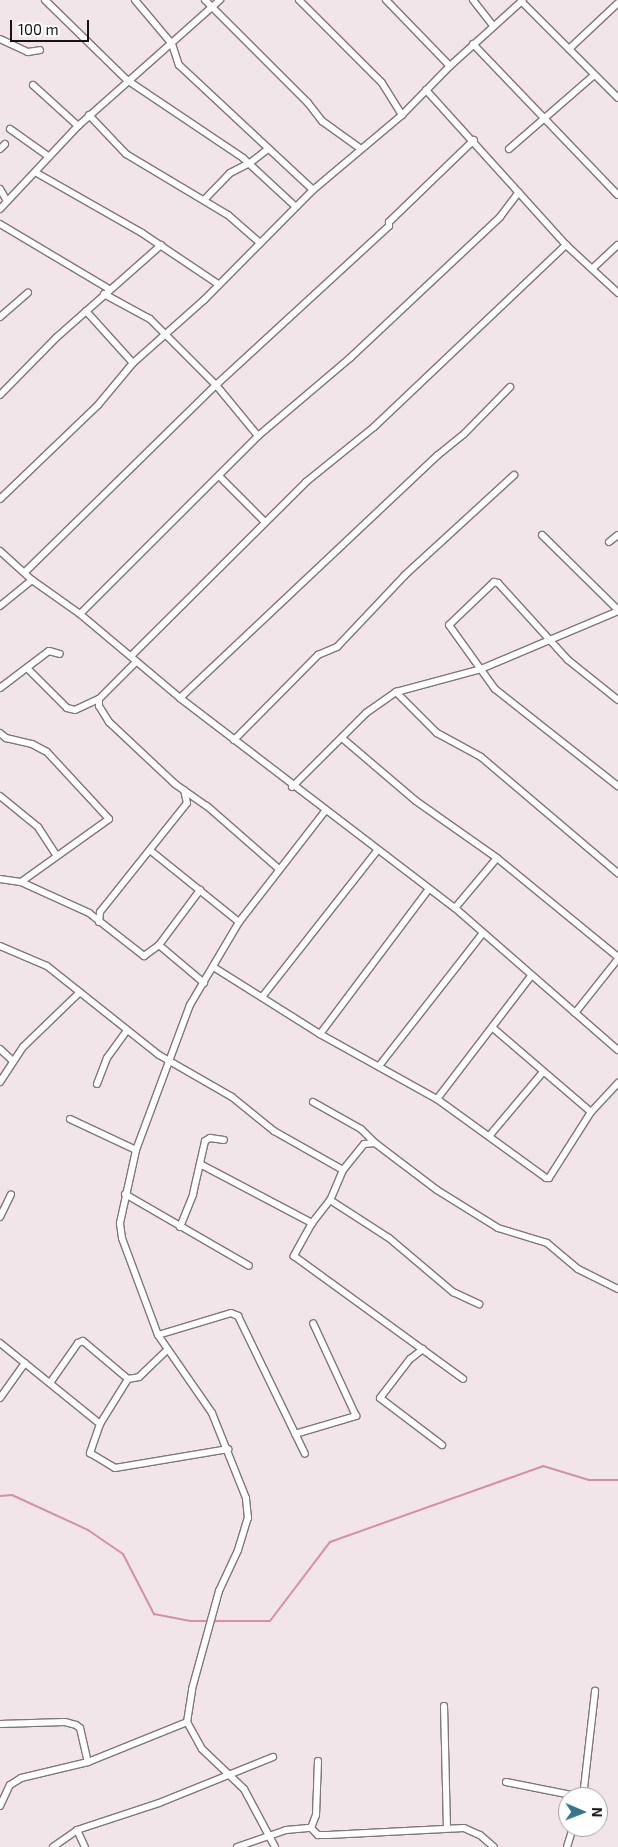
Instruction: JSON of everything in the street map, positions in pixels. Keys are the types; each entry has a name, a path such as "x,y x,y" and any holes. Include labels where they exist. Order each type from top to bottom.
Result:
{"street":[{"path":"45,0 127,80 196,123 250,163 296,206"},
{"path":"136,0 172,44 179,65 313,190"},
{"path":"205,0 308,102 322,121 361,149"},
{"path":"0,209 78,126 127,80 172,44 220,0"},
{"path":"299,0 382,83 402,115"},
{"path":"386,0 450,66"},
{"path":"473,0 493,26"},
{"path":"0,499 98,404 133,363 218,284 296,206 402,115 450,66 522,1 593,76 617,94"},
{"path":"569,49 618,3"},
{"path":"0,39 28,52 40,50"},
{"path":"474,44 618,195"},
{"path":"509,149 593,76"},
{"path":"34,85 78,126"},
{"path":"426,90 474,140 566,245 618,293"},
{"path":"89,116 126,154 204,200 260,243"},
{"path":"10,129 48,156"},
{"path":"25,572 216,386 389,226 390,222 474,140"},
{"path":"204,200 230,173 250,163 268,149"},
{"path":"35,172 161,245 218,284"},
{"path":"0,189 7,201"},
{"path":"80,614 258,436 396,316 500,217 519,192"},
{"path":"0,224 137,310 166,334 216,386 258,436"},
{"path":"0,395 106,292 161,245"},
{"path":"131,656 306,482 374,427 566,245"},
{"path":"593,268 618,245"},
{"path":"0,317 28,293"},
{"path":"86,311 133,363"},
{"path":"180,698 438,455 464,434 510,386"},
{"path":"234,740 311,661 337,647 405,575 514,475"},
{"path":"219,476 265,522"},
{"path":"292,787 366,713 396,692 481,669 548,639 618,611 542,535"},
{"path":"609,542 618,535"},
{"path":"0,551 32,580 80,614 180,698 292,787 376,852 455,908 618,1050"},
{"path":"0,606 32,580"},
{"path":"618,700 548,639 514,599 494,582 450,625 495,689 618,786"},
{"path":"0,688 28,669 49,651 60,654"},
{"path":"28,669 67,708 75,710 99,699 136,662"},
{"path":"396,692 437,733 481,757 618,873"},
{"path":"99,699 99,706 109,722 184,790 279,869"},
{"path":"0,733 47,752 108,814 107,823 56,855 21,882"},
{"path":"342,738 416,801 497,858 618,958 574,1013"},
{"path":"184,790 187,803"},
{"path":"0,796 38,827 56,855"},
{"path":"99,922 100,912 151,851 187,803 197,799"},
{"path":"274,1847 244,1789 202,1750 187,1722 192,1689 208,1638 219,1591 238,1550 248,1518 246,1498 228,1449 202,1394 166,1351 158,1335 120,1230 125,1194 136,1150 190,1005 215,968 240,922 325,811"},
{"path":"151,851 240,922"},
{"path":"262,997 376,852"},
{"path":"455,908 497,858"},
{"path":"1,880 21,882 89,913 139,955 148,955 159,945 200,890"},
{"path":"320,1034 429,890"},
{"path":"89,913 100,912"},
{"path":"378,1066 483,933"},
{"path":"159,945 204,983"},
{"path":"0,946 47,966 126,1032 160,1056 232,1098 274,1131 343,1170"},
{"path":"215,968 320,1034 437,1099 548,1178 591,1112 618,1083"},
{"path":"437,1099 531,976"},
{"path":"0,1082 12,1060 52,1015 80,992"},
{"path":"492,1028 591,1112"},
{"path":"97,1084 107,1058 126,1032"},
{"path":"0,1049 12,1060"},
{"path":"160,1056 166,1067"},
{"path":"490,1135 543,1072"},
{"path":"313,1102 361,1129 375,1144 437,1190 491,1224 546,1243 578,1268 618,1289"},
{"path":"70,1119 136,1150"},
{"path":"180,1227 207,1139 224,1140"},
{"path":"375,1144 364,1144 343,1170 330,1200 312,1224 294,1256 463,1379"},
{"path":"200,1164 312,1224"},
{"path":"0,1217 11,1194"},
{"path":"125,1194 249,1266"},
{"path":"330,1200 389,1238 454,1292 479,1304"},
{"path":"158,1335 235,1314 305,1454"},
{"path":"295,1434 356,1416 313,1323"},
{"path":"50,1383 78,1343 83,1341 128,1379"},
{"path":"0,1342 100,1424"},
{"path":"423,1349 410,1359 380,1398 442,1446"},
{"path":"166,1351 140,1377 128,1379 100,1424 90,1453 115,1468 228,1449"},
{"path":"0,1398 25,1363"},
{"path":"584,1787 595,1691"},
{"path":"444,1706 447,1828"},
{"path":"0,1724 65,1722 76,1726 88,1762"},
{"path":"0,1806 10,1785 21,1778 88,1762 187,1722"},
{"path":"53,1847 77,1830 231,1775 272,1757"},
{"path":"311,1828 317,1806 318,1761"},
{"path":"506,1782 558,1792"},
{"path":"311,1828 318,1835 447,1828 473,1830 494,1847"},
{"path":"237,1847 269,1835 311,1828"},
{"path":"77,1830 85,1847"}],"waterway":[{"path":"0,1496 12,1495 88,1530 123,1554 154,1614 190,1621 270,1621 330,1542 543,1466 589,1480 618,1480"}]}
